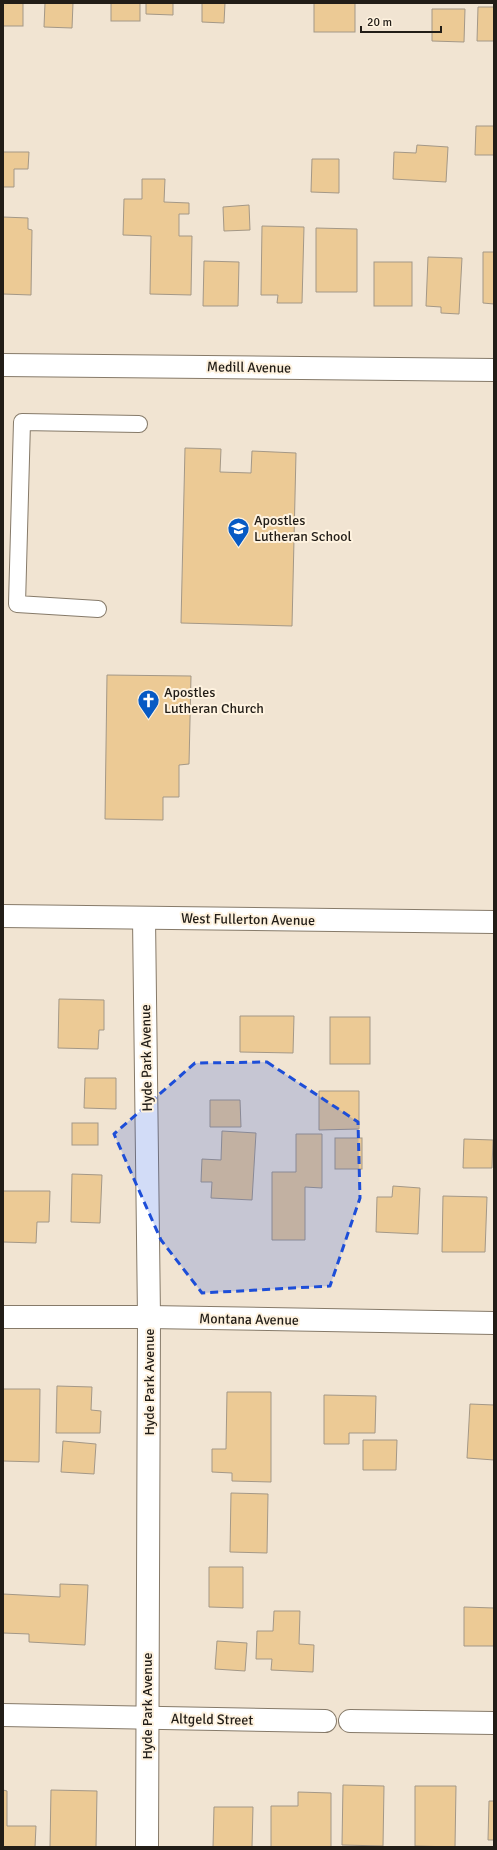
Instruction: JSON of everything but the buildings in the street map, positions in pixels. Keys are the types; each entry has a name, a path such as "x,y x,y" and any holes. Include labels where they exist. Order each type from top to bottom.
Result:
{"street":[{"name":"Medill Avenue","path":"3,365 494,370"},
{"name":"West Fullerton Avenue","path":"3,916 494,922"},
{"name":"Hyde Park Avenue","path":"144,918 149,1317 147,1847"},
{"name":"Montana Avenue","path":"3,1317 149,1317 494,1323"},
{"name":"Altgeld Street","path":"3,1715 325,1720"},
{"path":"350,1721 494,1724"}],"lane":[{"path":"98,609 17,604 22,422 139,424"}],"highlighted area":[{"path":"267,1062 358,1122 360,1198 330,1286 202,1293 161,1240 114,1134 195,1063"}],"place":[{"name":"Apostles Lutheran School","path":"239,548"},
{"name":"Apostles Lutheran Church","path":"148,720"}]}
